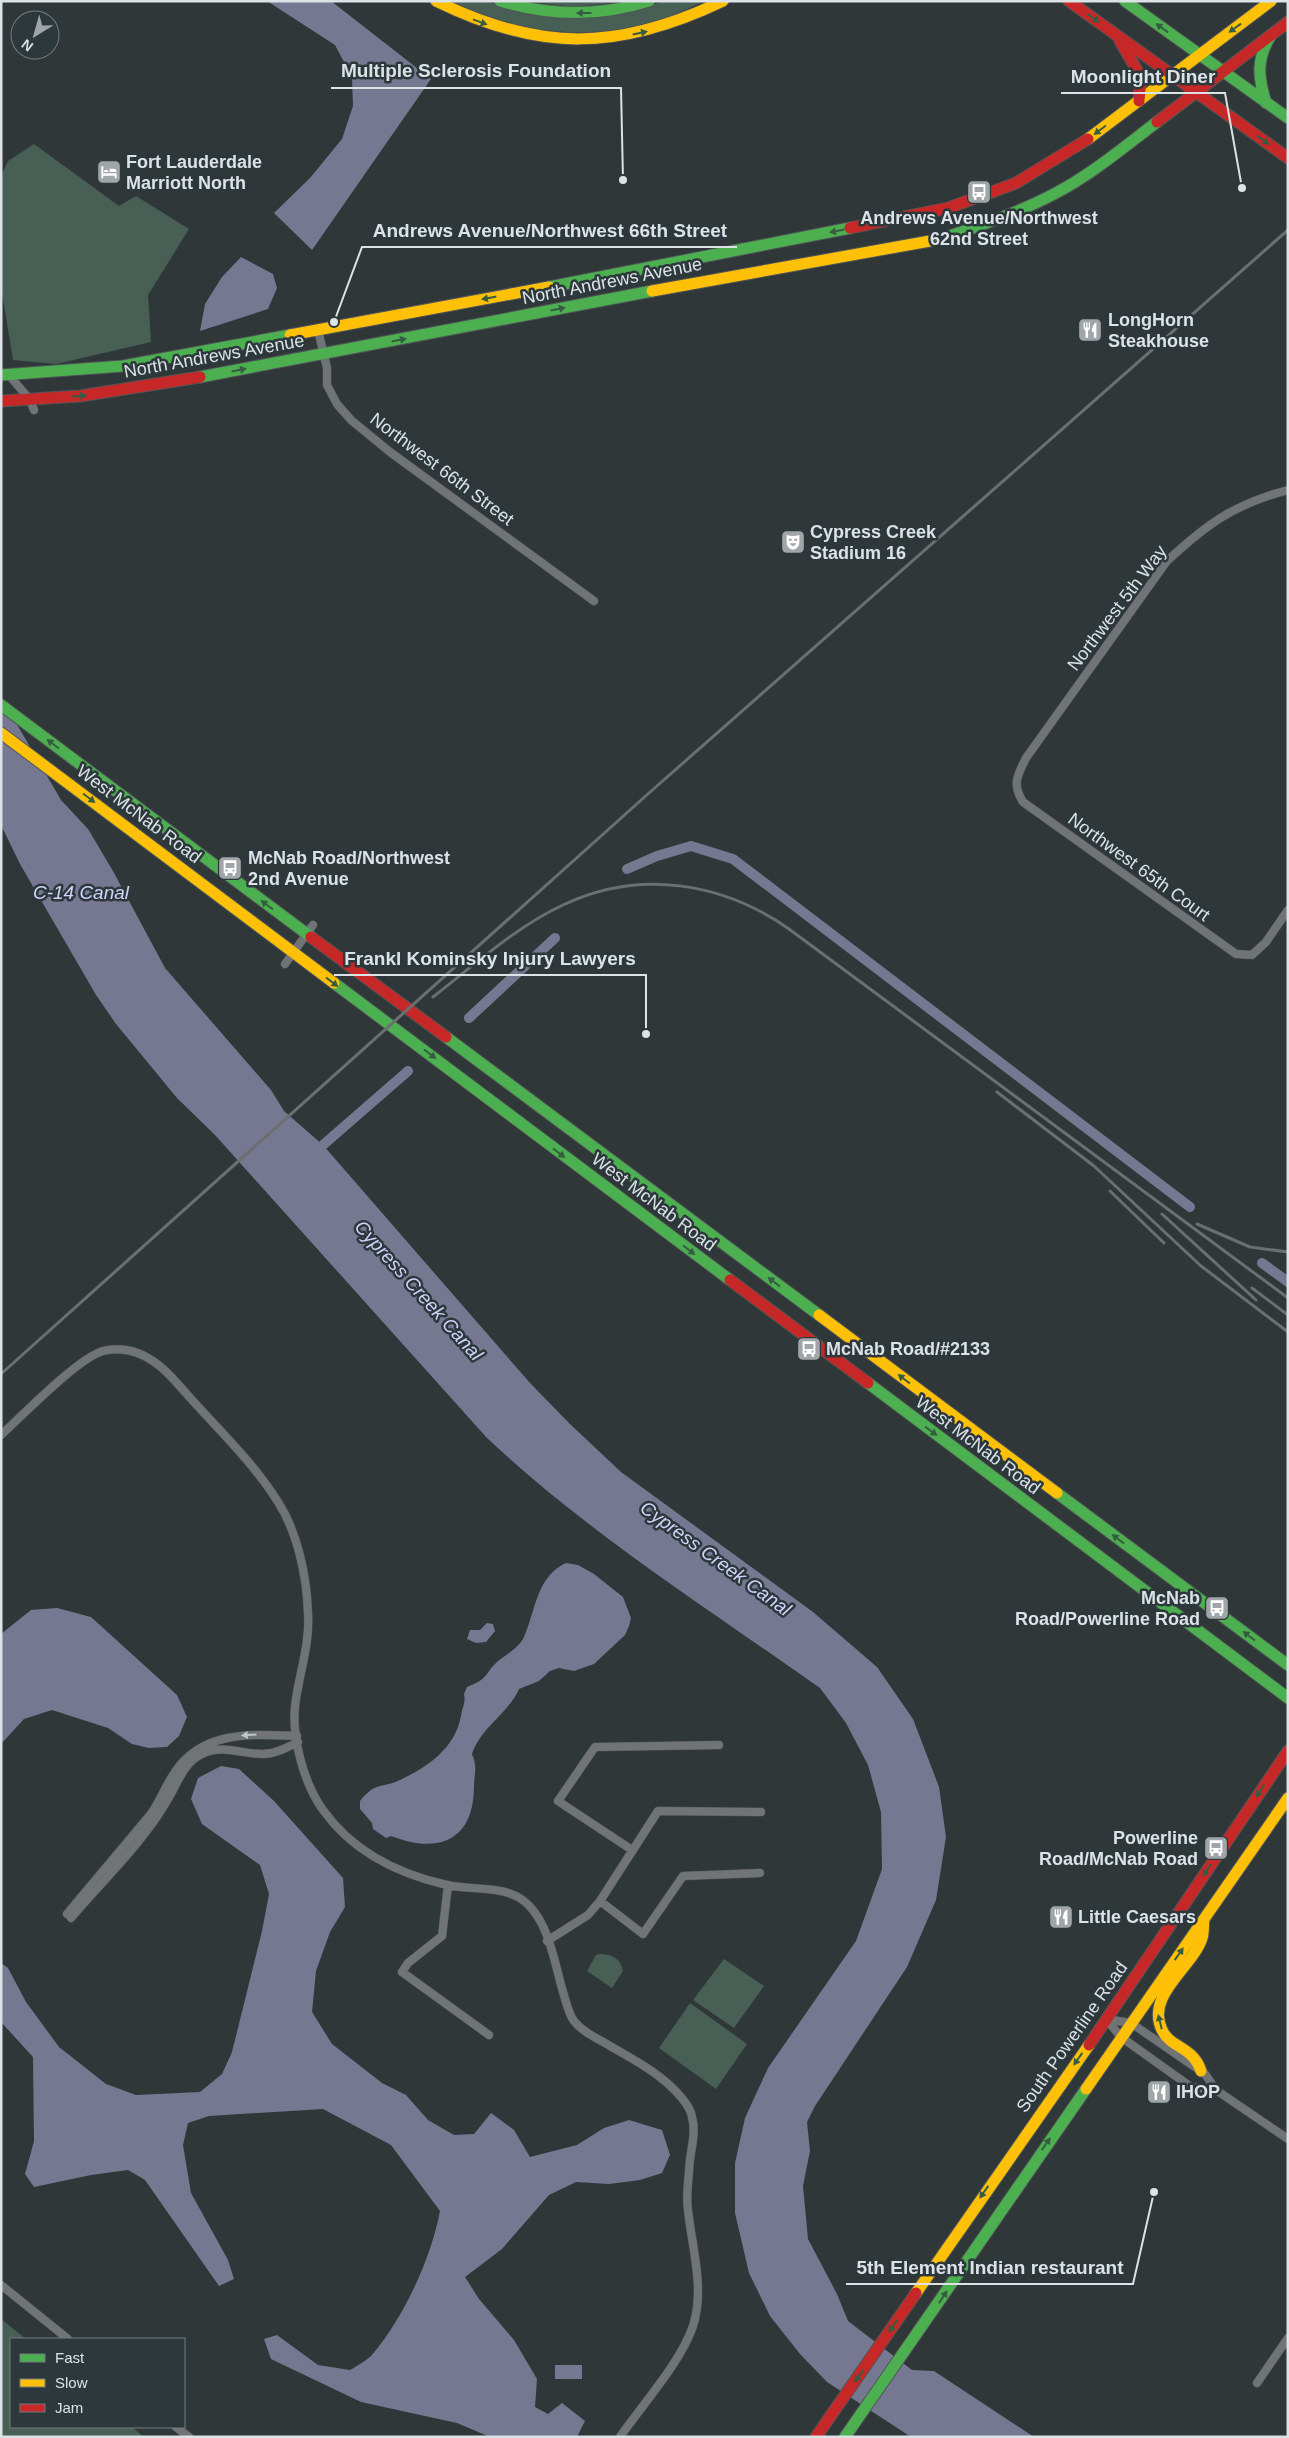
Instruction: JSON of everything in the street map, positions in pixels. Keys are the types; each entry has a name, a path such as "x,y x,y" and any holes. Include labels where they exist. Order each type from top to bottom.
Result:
{"main road":[{"path":"436,1 462,15 515,33 570,40 606,38 659,29 693,16 723,1"},
{"path":"500,1 539,10 584,13 624,9 649,1"},
{"path":"1069,1 1288,158"},
{"path":"1126,1 1288,118"},
{"name":"North Andrews Avenue","path":"5,375 124,366 572,283 948,208 1016,183 1073,150 1271,1"},
{"name":"North Andrews Avenue","path":"1,400 32,405 159,385 744,273 940,239 994,221 1054,194 1104,162 1288,22"},
{"path":"1116,35 1141,76 1139,101"},
{"path":"1266,103 1258,78 1258,65 1260,52 1271,35"},
{"name":"West McNab Road","path":"1,705 310,930 478,1063 556,1118 1288,1665"},
{"name":"West McNab Road","path":"1,733 1288,1698"},
{"path":"465,1081 478,1063"},
{"name":"South Powerline Road","path":"816,2437 1106,2019 1288,1751"},
{"path":"845,2437 1288,1798"},
{"path":"1201,2071 1197,2059 1168,2038 1162,2031 1158,2016 1162,1997 1202,1938 1204,1918"}],"street":[{"name":"Northwest 66th Street","path":"318,330 324,354 327,385 338,404 351,420 390,452 594,600"},
{"path":"5,375 32,405"},
{"name":"Northwest 5th Way","path":"1016,790 1017,775 1026,758 1167,561 1194,536 1227,512 1288,490"},
{"name":"Northwest 65th Court","path":"1016,790 1023,802 1236,954 1252,955 1266,942 1288,910"},
{"path":"285,964 310,930"},
{"path":"1,1435 82,1362 101,1352 123,1349 146,1356 165,1370 250,1464 280,1504 295,1540 306,1587 309,1618 304,1660 295,1704 298,1739 305,1778 322,1809 343,1834 370,1856 394,1868 448,1885 490,1890 516,1896 528,1906 541,1922 571,2018 584,2031 652,2071 672,2086 685,2101 692,2116 694,2131 687,2206 699,2294 693,2326 680,2353 620,2437"},
{"path":"245,1735 298,1739 274,1752 261,1754 228,1748 216,1749 193,1760 179,1777 169,1798 150,1826 69,1916 158,1805 174,1773 196,1749 222,1739 245,1735"},
{"path":"632,1850 558,1801 595,1747 718,1744"},
{"path":"547,1941 588,1915 600,1901 658,1811 760,1812"},
{"path":"600,1901 643,1934 683,1876 760,1873"},
{"path":"448,1885 442,1936 408,1963 402,1972 489,2035"},
{"path":"1106,2019 1131,2023 1201,2071 1216,2090 1288,2139"},
{"path":"1106,2019 1121,2037 1191,2087 1216,2090"},
{"path":"1,2286 67,2338"},
{"path":"1257,2383 1288,2338"},
{"path":"177,2428 189,2437"}],"green space":[{"path":"451,1 485,1 507,8 651,6 661,1 704,1 672,15 641,25 609,31 578,33 546,30 515,24 483,15"},
{"path":"522,1 633,1 575,7"},
{"path":"34,144 119,206 136,196 189,229 148,295 151,342 56,364 13,360 1,287 1,176 8,161"},
{"path":"600,1954 615,1958 622,1967 623,1971 612,1988 587,1971 596,1955"},
{"path":"724,1959 764,1986 734,2028 693,2000"},
{"path":"690,2003 747,2044 716,2089 659,2048"},
{"path":"1,2319 25,2338 10,2338 10,2428 133,2428 144,2437 1,2437"}],"water":[{"path":"267,1 331,1 431,79 312,250 274,213 310,178 342,139 353,106 352,77 335,45"},
{"path":"241,257 273,274 277,288 268,309 200,331 205,304 222,277"},
{"name":"C-14 Canal","path":"1,697 61,800 88,829 113,871 165,968 271,1090 284,1111 323,1145 530,1383 570,1424 621,1472 813,1612 877,1667 913,1719 939,1787 946,1837 936,1900 907,1967 815,2106 807,2122 810,2151 803,2186 808,2239 837,2294 848,2321 912,2370 934,2371 1034,2437 911,2437 827,2382 800,2354 770,2316 749,2273 735,2213 735,2163 745,2118 768,2068 856,1941 882,1869 881,1812 868,1765 846,1723 820,1688 607,1538 526,1473 487,1438 215,1135 177,1098 116,1024 96,995 20,864 1,825"},
{"path":"566,1563 578,1565 594,1574 623,1597 631,1618 625,1635 594,1664 574,1671 559,1668 550,1671 539,1681 519,1689 508,1706 476,1744 472,1754 475,1767 472,1806 467,1821 459,1832 449,1839 437,1843 423,1844 391,1836 386,1838 373,1829 372,1823 360,1809 360,1801 375,1788 393,1783 420,1769 439,1755 446,1747 458,1727 467,1687 483,1679 497,1662 521,1642 543,1585 556,1569"},
{"path":"57,1608 91,1617 177,1695 187,1717 179,1736 167,1747 149,1748 132,1744 108,1728 52,1710 24,1719 1,1744 1,1634 31,1610"},
{"path":"487,1623 493,1624 495,1631 486,1642 476,1643 467,1639 470,1630 480,1630"},
{"path":"221,1766 239,1769 274,1801 343,1878 345,1907 330,1932 316,1971 312,2012 332,2044 382,2083 406,2095 428,2120 454,2135 474,2134 491,2113 514,2130 530,2157 577,2145 604,2128 629,2120 662,2130 670,2155 662,2173 640,2180 609,2184 576,2182 549,2195 502,2249 465,2277 479,2299 514,2340 537,2379 535,2407 548,2414 562,2403 585,2421 577,2437 490,2437 457,2423 361,2402 271,2359 264,2339 277,2335 318,2365 350,2370 370,2357 395,2323 415,2287 430,2248 440,2211 391,2145 323,2109 209,2116 188,2123 183,2145 191,2193 228,2260 234,2279 219,2286 145,2180 128,2170 91,2175 34,2187 25,2174 34,2141 33,2057 1,2022 1,1963 8,1968 26,2002 59,2047 106,2084 136,2095 200,2092 222,2074 232,2052 262,1931 269,1894 260,1865 202,1824 191,1799 198,1778"},
{"path":"555,2365 582,2365 582,2379 555,2379"}],"waterway":[{"path":"627,869 657,856 691,846 733,859 1190,1207"},
{"path":"469,1018 555,938"},
{"path":"323,1145 408,1071"},
{"path":"1262,1263 1288,1282"}],"railway":[{"path":"1,1374 649,793 1288,230"},
{"path":"433,997 512,935 563,905 592,894 621,887 650,884 708,891 736,900 763,913 789,929 1288,1298"},
{"path":"997,1092 1094,1166 1201,1266 1288,1332"},
{"path":"1110,1191 1164,1243"},
{"path":"1162,1214 1256,1300"},
{"path":"1197,1224 1250,1247 1288,1252"},
{"path":"1252,1288 1288,1315"}],"traffic: fast":[{"path":"500,1 537,10 574,13 612,10 649,1"},
{"path":"1125,1 1288,118"},
{"path":"1266,103 1261,85 1260,68 1263,52 1271,35"},
{"path":"941,239 1012,213 1054,194 1120,151 1157,122"},
{"path":"549,287 850,228"},
{"path":"200,377 652,291"},
{"path":"1,375 123,366 290,335"},
{"path":"1,705 311,937"},
{"path":"334,983 730,1280"},
{"path":"446,1037 819,1315"},
{"path":"868,1383 1288,1698"},
{"path":"1057,1493 1288,1665"},
{"path":"845,2437 1086,2089"}],"traffic: slow":[{"path":"436,1 474,18 510,30 545,37 579,39 613,36 648,29 685,17 723,1"},
{"path":"1088,139 1271,1"},
{"path":"652,291 941,239"},
{"path":"290,335 549,287"},
{"path":"1,733 334,983"},
{"path":"819,1315 1057,1493"},
{"path":"1086,2089 1288,1798"},
{"path":"1201,2071 1193,2057 1166,2036 1158,2017 1165,1993 1197,1949 1203,1936 1204,1919"},
{"path":"916,2293 1089,2045"}],"traffic: jam":[{"path":"1069,1 1288,158"},
{"path":"1157,122 1288,22"},
{"path":"1120,41 1141,77 1139,101"},
{"path":"850,228 948,208 1016,183 1088,139"},
{"path":"1,401 80,396 200,377"},
{"path":"311,937 446,1037"},
{"path":"730,1280 868,1383"},
{"path":"1089,2045 1288,1751"},
{"path":"816,2437 916,2293"}],"place":[{"name":"Fort Lauderdale Marriott North","path":"109,172"},
{"name":"Multiple Sclerosis Foundation","path":"623,180"},
{"name":"Moonlight Diner","path":"1242,188"},
{"name":"Andrews Avenue/Northwest 62nd Street","path":"979,192"},
{"name":"Andrews Avenue/Northwest 66th Street","path":"334,322"},
{"name":"LongHorn Steakhouse","path":"1090,330"},
{"name":"Cypress Creek Stadium 16","path":"793,542"},
{"name":"McNab Road/Northwest 2nd Avenue","path":"230,868"},
{"name":"Frankl Kominsky Injury Lawyers","path":"646,1034"},
{"name":"McNab Road/#2133","path":"809,1349"},
{"name":"McNab Road/Powerline Road","path":"1217,1608"},
{"name":"Powerline Road/McNab Road","path":"1216,1848"},
{"name":"Little Caesars","path":"1061,1917"},
{"name":"IHOP","path":"1159,2092"},
{"name":"5th Element Indian restaurant","path":"1154,2192"}],"water label":[{"name":"Cypress Creek Canal","path":"419,1290"},
{"name":"Cypress Creek Canal","path":"716,1558"}]}
